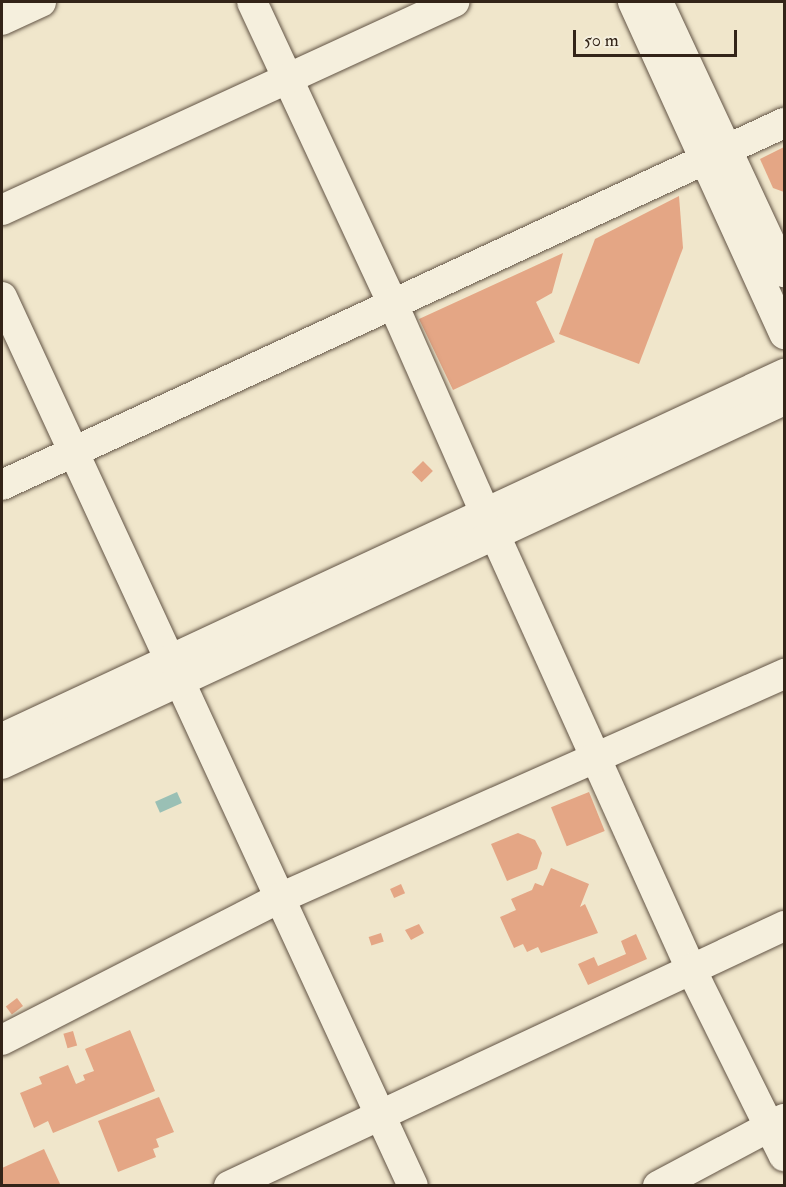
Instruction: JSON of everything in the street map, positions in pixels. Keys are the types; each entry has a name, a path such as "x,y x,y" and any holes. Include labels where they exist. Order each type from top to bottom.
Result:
{"street":[{"path":"2,20 40,2"},
{"path":"252,2 393,304 692,969 777,1123 784,1156"},
{"path":"2,210 454,2"},
{"path":"633,2 716,155 749,196 784,272"},
{"path":"658,2 784,334"},
{"path":"2,485 784,123"},
{"path":"749,196 784,220"},
{"path":"2,297 413,1185"},
{"path":"2,764 175,671 490,524 784,374"},
{"path":"490,524 784,400"},
{"path":"2,738 175,671"},
{"path":"2,1040 280,898 784,674"},
{"path":"229,1185 381,1117 784,926"},
{"path":"658,1185 777,1123"}],"water":[{"path":"177,792 182,803 160,813 155,802"}],"building":[{"path":"784,147 784,192 773,188 760,159"},
{"path":"679,196 683,248 639,364 559,334 595,239"},
{"path":"563,253 552,293 536,302 555,342 453,390 419,319"},
{"path":"423,461 433,471 422,482 412,472"},
{"path":"589,792 605,831 567,846 551,807"},
{"path":"518,833 535,840 542,853 537,869 507,881 491,844"},
{"path":"551,868 589,884 580,907 585,904 598,933 541,953 538,947 527,952 523,944 514,948 500,917 516,910 511,899 532,890 535,883 543,886"},
{"path":"401,884 405,893 394,898 390,889"},
{"path":"419,924 424,933 411,940 405,930"},
{"path":"381,933 384,942 371,946 369,937"},
{"path":"636,934 647,959 588,985 578,964 594,957 598,966 626,954 621,941"},
{"path":"17,998 23,1006 12,1014 6,1006"},
{"path":"130,1030 155,1091 53,1133 48,1121 34,1128 20,1093 42,1084 39,1077 68,1065 76,1084 85,1080 83,1075 94,1071 85,1049"},
{"path":"73,1031 77,1045 68,1048 63,1034"},
{"path":"159,1097 174,1132 156,1139 159,1147 153,1149 156,1157 118,1172 98,1121"},
{"path":"44,1149 61,1186 2,1186 2,1168"}]}
